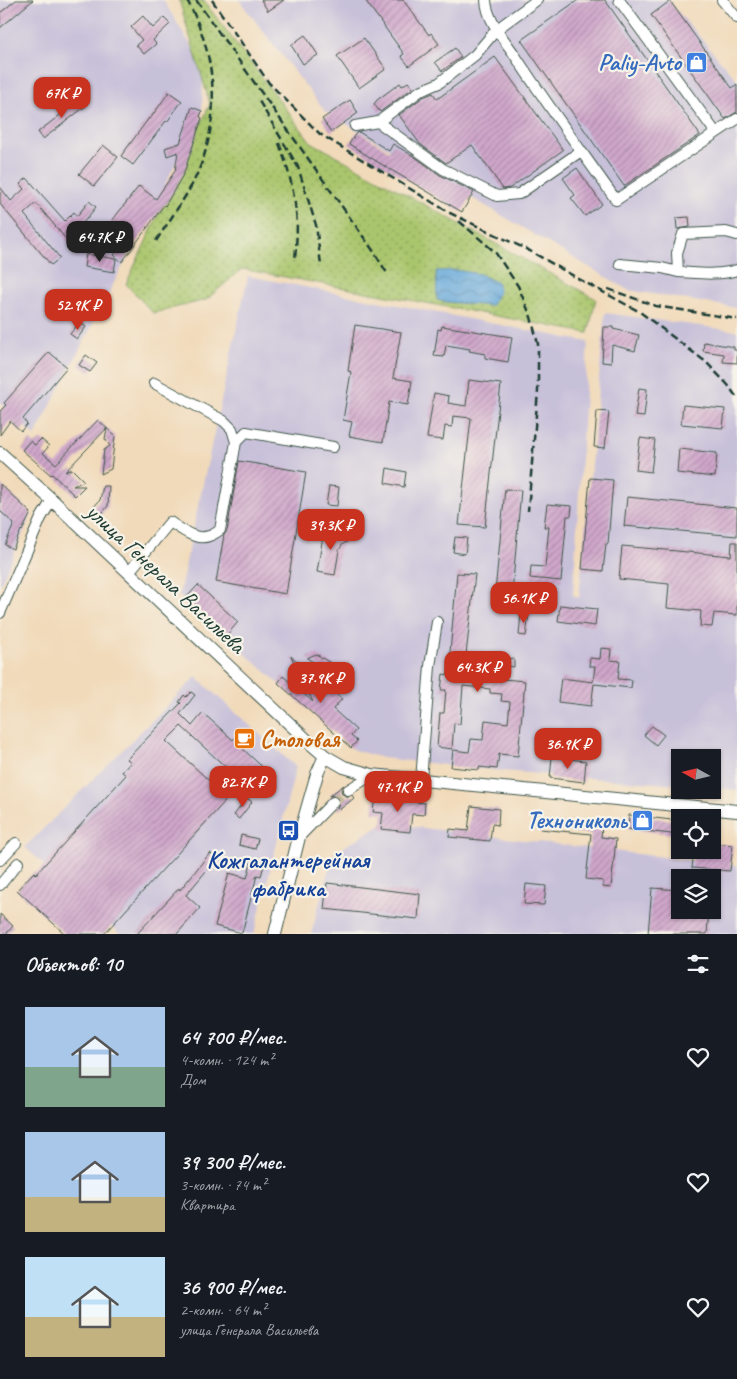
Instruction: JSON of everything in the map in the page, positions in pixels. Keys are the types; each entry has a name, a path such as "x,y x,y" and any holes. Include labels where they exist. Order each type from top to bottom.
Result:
{"main road":[{"name":"улица Генерала Васильева","path":"0,453 310,743 325,756 344,766 372,775 737,811"},
{"path":"275,934 299,837 317,774 325,756"}],"street":[{"path":"486,0 486,9 497,29 536,88 616,200 737,119"},
{"path":"355,126 378,122 420,91 439,83 475,56 497,29 537,0"},
{"path":"619,0 716,133"},
{"path":"722,0 737,18"},
{"path":"378,122 443,169 497,196 519,194 581,151"},
{"path":"678,272 677,253 683,234 726,232 737,235"},
{"path":"620,264 700,274 737,270"},
{"path":"129,572 170,522 188,534 200,538 210,536 220,530 236,442 232,429 224,421 154,383"},
{"path":"236,442 246,432 333,447"},
{"path":"0,613 41,518 52,500"},
{"path":"421,780 430,666 437,622"},
{"path":"348,790 372,775"},
{"path":"299,837 333,802"},
{"path":"0,860 16,843"},
{"path":"0,885 18,863"}],"shaded area":[{"path":"0,0 163,0 203,65 202,112 35,436 0,403"},
{"path":"239,0 668,0 737,80 737,308 628,290 325,111"},
{"path":"248,276 588,342 573,595 579,598 605,313 737,331 737,790 721,789 721,749 671,749 671,784 502,771 382,758 354,750 179,595"},
{"path":"0,487 31,515 0,585"},
{"path":"196,677 296,767 254,934 120,934 25,847"},
{"path":"383,823 737,866 737,934 311,934 333,854"}],"green space":[{"path":"179,0 203,0 311,142 596,299 588,333 242,269 206,300 153,313 126,284 210,104"}],"water":[{"path":"456,270 480,274 498,283 499,292 491,306 437,300 436,271"}],"building":[{"path":"16,0 33,0 0,28 0,13"},
{"path":"261,0 284,0 268,11"},
{"path":"365,0 403,0 429,35 431,33 439,44 409,66 401,56 404,54"},
{"path":"578,0 605,0 700,135 624,186 521,40"},
{"path":"670,1 732,88 737,84 737,112 725,119 651,15"},
{"path":"143,16 153,28 164,18 170,24 153,40 156,44 144,54 136,45 142,40 131,27"},
{"path":"305,35 318,55 303,64 291,45"},
{"path":"364,38 386,69 359,88 337,56"},
{"path":"455,48 461,57 442,71 435,62"},
{"path":"495,57 563,150 510,188 503,189 472,145 446,163 420,144 399,115 423,97 433,93 437,99"},
{"path":"408,82 413,88 380,112 374,104 377,100 400,83 402,86"},
{"path":"169,92 182,101 133,165 121,156"},
{"path":"81,99 86,106 43,139 38,132"},
{"path":"350,100 358,113 331,132 322,119"},
{"path":"192,107 202,111 200,117 202,118 184,173 165,206 122,262 114,255 127,240 108,226 139,186 156,199 175,171 178,152 167,156 165,148 180,143"},
{"path":"359,132 389,151 393,144 440,175 474,192 462,212 349,144 356,133"},
{"path":"103,145 118,157 94,186 79,174"},
{"path":"577,168 602,204 585,216 571,198 575,195 563,178"},
{"path":"27,178 65,221 74,212 77,216 89,201 96,207 83,223 93,233 75,250 36,203 24,214 60,258 51,265 0,204 0,187 11,201 24,189 20,184"},
{"path":"689,217 690,227 677,229 676,218"},
{"path":"86,254 116,259 114,272 84,267"},
{"path":"80,322 86,327 77,339 70,334"},
{"path":"355,325 401,332 393,378 412,381 408,405 389,402 383,442 349,436 352,422 343,420 351,372 348,371"},
{"path":"442,326 512,337 508,362 485,358 485,354 469,351 470,349 446,345 444,357 434,356 438,329 441,330"},
{"path":"604,327 613,327 613,329 639,335 635,351 612,345 611,363 602,362"},
{"path":"704,342 734,347 734,350 737,350 737,363 723,362 724,354 703,351"},
{"path":"49,352 67,367 23,419 27,424 21,431 10,421 0,435 0,411 6,405 4,403"},
{"path":"86,355 97,363 90,372 79,365"},
{"path":"469,380 501,384 485,527 459,525 471,418 453,416 452,427 445,426 443,440 427,438 434,393 449,396 448,403 466,406"},
{"path":"639,388 647,389 644,417 635,416"},
{"path":"683,405 725,409 723,428 681,424"},
{"path":"597,411 609,412 605,448 594,447"},
{"path":"98,420 107,428 65,472 72,469 84,481 73,486 85,486 75,496 52,474 22,450 30,441 35,445 41,439 49,446 43,453 56,464"},
{"path":"107,428 115,436 111,469 101,474 104,450 110,446 105,439"},
{"path":"640,438 655,440 651,472 636,470"},
{"path":"679,449 717,453 715,477 677,473"},
{"path":"239,461 306,472 286,594 216,582"},
{"path":"387,468 406,472 404,487 385,483"},
{"path":"590,478 613,480 608,544 606,544 603,571 582,569"},
{"path":"0,484 31,513 13,549 5,545 14,524 0,511"},
{"path":"103,486 109,486 108,506 98,518 90,511 100,500"},
{"path":"329,486 339,487 337,506 326,505"},
{"path":"505,489 521,490 512,593 495,592"},
{"path":"627,497 737,508 737,536 624,526"},
{"path":"547,504 572,506 571,516 567,516 561,581 530,578 531,566 545,567 549,527 544,527"},
{"path":"324,530 350,534 349,540 339,550 335,575 317,572"},
{"path":"455,537 467,538 465,554 453,552"},
{"path":"732,542 737,542 737,615 714,613 712,627 700,626 701,611 667,608 669,584 619,579 622,546 731,556"},
{"path":"457,573 475,574 464,673 492,676 493,657 514,659 514,667 505,666 503,679 525,681 518,756 499,754 497,769 479,767 479,770 451,767 453,750 469,752 471,739 483,740 485,720 508,723 510,702 501,701 502,694 490,693 490,689 463,686 460,724 454,723 452,749 437,747 440,713 444,713 446,690 441,690 443,674 448,675"},
{"path":"198,585 238,622 226,636 185,599"},
{"path":"534,595 555,598 553,610 533,607"},
{"path":"560,605 597,609 595,626 558,621"},
{"path":"521,613 529,614 526,636 519,635"},
{"path":"601,648 611,649 610,660 620,661 618,679 632,680 631,688 594,684 591,706 558,702 561,678 593,682 595,666 589,666 590,658 600,659"},
{"path":"316,654 346,673 341,680 307,658"},
{"path":"291,656 342,699 333,709 356,730 351,736 357,741 351,748 278,683 283,676 313,702"},
{"path":"191,692 195,695 180,714 192,726 203,713 233,740 242,730 252,739 243,749 273,777 256,795 181,726 166,741 228,798 104,934 65,934 17,890 34,872 36,874 126,775 122,772 131,762 127,759 181,703 179,702 184,695 186,697"},
{"path":"652,726 664,735 656,745 644,735"},
{"path":"552,757 586,761 584,782 550,778"},
{"path":"344,785 341,790 342,794 348,797 352,795 354,798 339,810 337,808 340,801 338,797 334,795 329,796"},
{"path":"375,797 425,803 424,815 412,814 410,832 381,829 383,813 373,812"},
{"path":"247,798 252,802 239,819 234,815"},
{"path":"471,806 499,809 498,825 492,824 490,841 449,837 450,829 468,831"},
{"path":"629,815 671,820 671,834 628,829"},
{"path":"540,822 602,827 601,837 616,839 611,888 603,887 603,881 586,879 591,834 540,829"},
{"path":"241,835 258,839 255,849 239,845"},
{"path":"721,844 733,845 730,871 692,868 693,859 721,859"},
{"path":"210,853 217,858 186,895 200,908 177,934 137,934 179,888 180,890"},
{"path":"252,859 265,862 261,876 257,875 242,933 215,926 229,873 247,878"},
{"path":"327,883 420,894 418,919 324,909"},
{"path":"526,884 546,886 544,905 524,904"},
{"path":"652,888 671,889 671,919 708,919 707,934 648,934"},
{"path":"0,914 13,926 6,934 0,934"}],"tunnel":[{"path":"333,802 348,790"}],"railway":[{"path":"156,241 189,190 200,167 208,143 212,119 211,70 206,46 187,0"},
{"path":"196,0 387,273"},
{"path":"212,0 269,83 320,134 450,213 530,251 640,312 706,362 728,385 737,398"},
{"path":"259,101 298,167 316,225 321,265"},
{"path":"279,143 290,177 295,204 297,219 295,260"},
{"path":"459,221 495,252 518,286 531,317 538,344 538,391 528,511"},
{"path":"608,289 656,306 737,319"}],"place":[{"name":"Paliy-Avto","path":"697,62"},
{"name":"Столовая","path":"244,739"},
{"name":"Технониколь","path":"643,820"},
{"name":"Кожгалантерейная фабрика","path":"288,831"}]}
